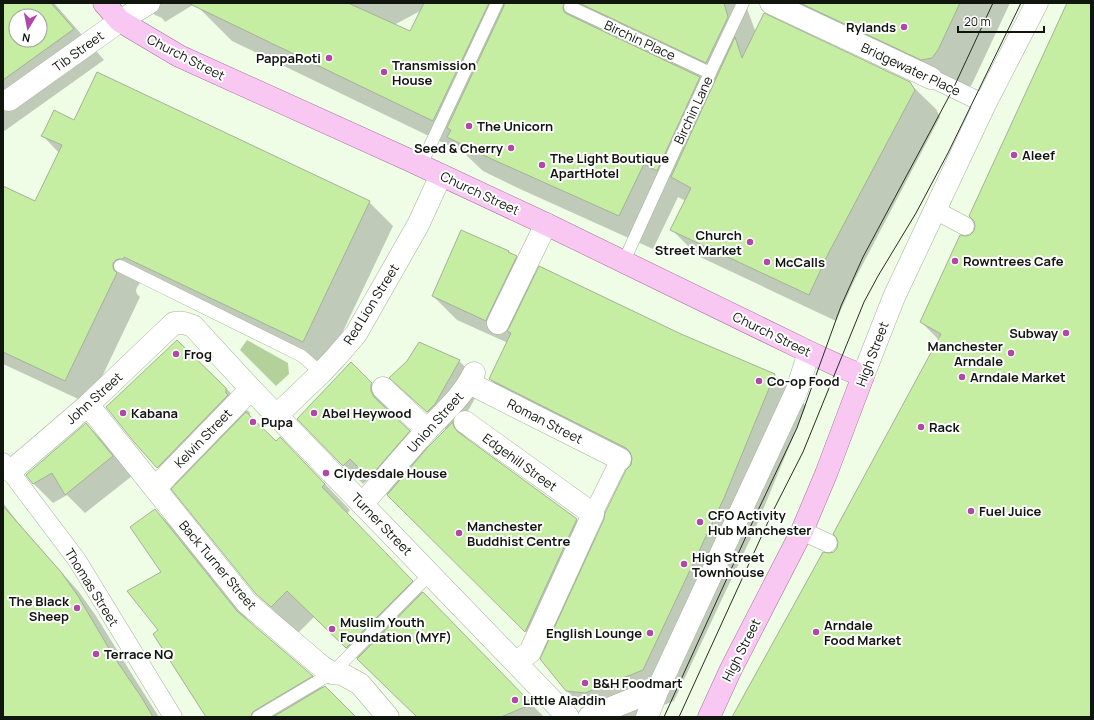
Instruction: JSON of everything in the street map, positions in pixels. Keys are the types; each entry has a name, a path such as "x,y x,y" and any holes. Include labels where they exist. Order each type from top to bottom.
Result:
{"main road":[{"name":"Church Street","path":"104,3 120,21 179,56 421,165 624,261 809,352 863,376"},
{"name":"High Street","path":"711,712 731,669 802,531 826,474 863,376"}],"street":[{"name":"Tib Street","path":"9,100 120,21 149,3"},
{"name":"Bridgewater Place","path":"771,3 985,104"},
{"name":"High Street","path":"863,376 894,297 985,104 1038,3"},
{"name":"Red Lion Street","path":"276,416 321,373 356,334 414,232 441,175"},
{"path":"935,210 965,226"},
{"path":"498,323 546,224"},
{"name":"Turner Street","path":"174,323 184,323 193,326 250,389 568,717"},
{"name":"John Street","path":"7,467 88,405 174,323"},
{"path":"647,717 658,689 797,390 809,352"},
{"name":"Union Street","path":"362,504 427,430 457,415 472,378"},
{"name":"Roman Street","path":"472,378 620,458"},
{"path":"383,388 427,430"},
{"name":"Kelvin Street","path":"155,488 250,389"},
{"name":"Back Turner Street","path":"88,405 247,603 321,666 332,673 342,674 360,684 388,717"},
{"name":"Edgehill Street","path":"457,415 593,514"},
{"path":"516,662 530,652 620,458"},
{"name":"Thomas Street","path":"7,467 77,560 173,717"},
{"path":"802,531 828,543"},
{"path":"589,717 658,689"}],"lane":[{"path":"421,165 497,3"},
{"name":"Birchin Lane","path":"624,261 743,3"},
{"name":"Birchin Place","path":"570,7 710,72"},
{"path":"120,266 302,356 321,373"},
{"path":"258,717 332,673 430,574"}],"green space":[{"path":"247,340 288,363 289,374 276,386 240,350"}],"building":[{"path":"3,3 51,3 74,29 48,48 48,8 8,8 8,48 48,48 3,80"},
{"name":"Transmission House","path":"188,3 348,3 410,31 424,3 489,3 433,121"},
{"path":"504,3 564,3 564,12 567,14 700,77 657,171 644,164 619,216 485,156 447,137 451,130 447,128 504,6"},
{"path":"579,3 724,3 728,17 706,63"},
{"name":"Rylands","path":"800,3 960,3 938,50 932,58 921,60"},
{"name":"Manchester Arndale","path":"1067,3 1091,3 1091,717 732,717 823,552 834,552 837,548 838,542 833,534 941,334 920,322 960,235 970,235 974,231 974,221 969,216"},
{"path":"764,13 910,82 915,90 828,254 809,295 670,230 691,188 671,177 735,37 742,58"},
{"path":"97,72 370,201 303,342 124,257 123,259 116,260 113,263 114,270 117,273 65,381 3,352 3,186 35,201 62,145 41,136 54,110 74,120"},
{"path":"461,230 517,256 486,321 432,296"},
{"path":"539,266 681,334 775,374 724,498 643,670 585,693 566,691 540,659 604,519 605,513 626,470 631,465 632,458 630,452 626,448 489,379 511,333 507,331"},
{"path":"177,340 226,388 226,393 228,395 157,468 106,407"},
{"path":"419,342 460,360 435,404 427,412 389,378 407,361"},
{"path":"351,362 372,383 371,391 374,397 410,431 369,478 350,459 343,466 297,419"},
{"path":"246,412 276,441 280,437 325,484 322,487 413,581 346,648 287,591 271,607 256,594 171,489"},
{"path":"453,422 454,427 458,432 577,519 525,632 387,495 428,447"},
{"path":"86,423 113,456 65,495 52,473 33,484 26,475"},
{"path":"3,506 61,572 78,596 114,657 153,717 3,717"},
{"path":"155,509 237,611 313,676 254,711 251,717 206,717 153,634 158,630 127,591 161,572 130,527"},
{"path":"423,592 532,704 501,717 417,717 357,659"},
{"path":"325,686 356,717 273,717"}],"tram line":[{"path":"664,717 797,428 841,306 863,257 953,89 993,3"},
{"path":"679,717 773,511 803,452 864,302 916,213 948,153 1021,3"}],"place":[{"name":"Rylands","path":"904,27"},
{"name":"PappaRoti","path":"329,58"},
{"name":"Transmission House","path":"384,72"},
{"name":"The Unicorn","path":"469,126"},
{"name":"Seed & Cherry","path":"511,148"},
{"name":"Aleef","path":"1014,155"},
{"name":"The Light Boutique ApartHotel","path":"542,165"},
{"name":"Church Street Market","path":"750,242"},
{"name":"Rowntrees Cafe","path":"955,261"},
{"name":"McCalls","path":"767,262"},
{"name":"Subway","path":"1066,333"},
{"name":"Manchester Arndale","path":"1011,353"},
{"name":"Frog","path":"176,354"},
{"name":"Arndale Market","path":"962,377"},
{"name":"Co-op Food","path":"759,381"},
{"name":"Kabana","path":"123,413"},
{"name":"Abel Heywood","path":"314,413"},
{"name":"Pupa","path":"253,422"},
{"name":"Rack","path":"921,427"},
{"name":"Clydesdale House","path":"326,473"},
{"name":"Fuel Juice","path":"971,511"},
{"name":"CFO Activity Hub Manchester","path":"700,522"},
{"name":"Manchester Buddhist Centre","path":"459,533"},
{"name":"High Street Townhouse","path":"684,564"},
{"name":"The Black Sheep","path":"77,608"},
{"name":"Muslim Youth Foundation (MYF)","path":"332,629"},
{"name":"Arndale Food Market","path":"816,632"},
{"name":"English Lounge","path":"650,633"},
{"name":"Terrace NQ","path":"96,654"},
{"name":"B&H Foodmart","path":"585,683"},
{"name":"Little Aladdin","path":"515,700"}]}
